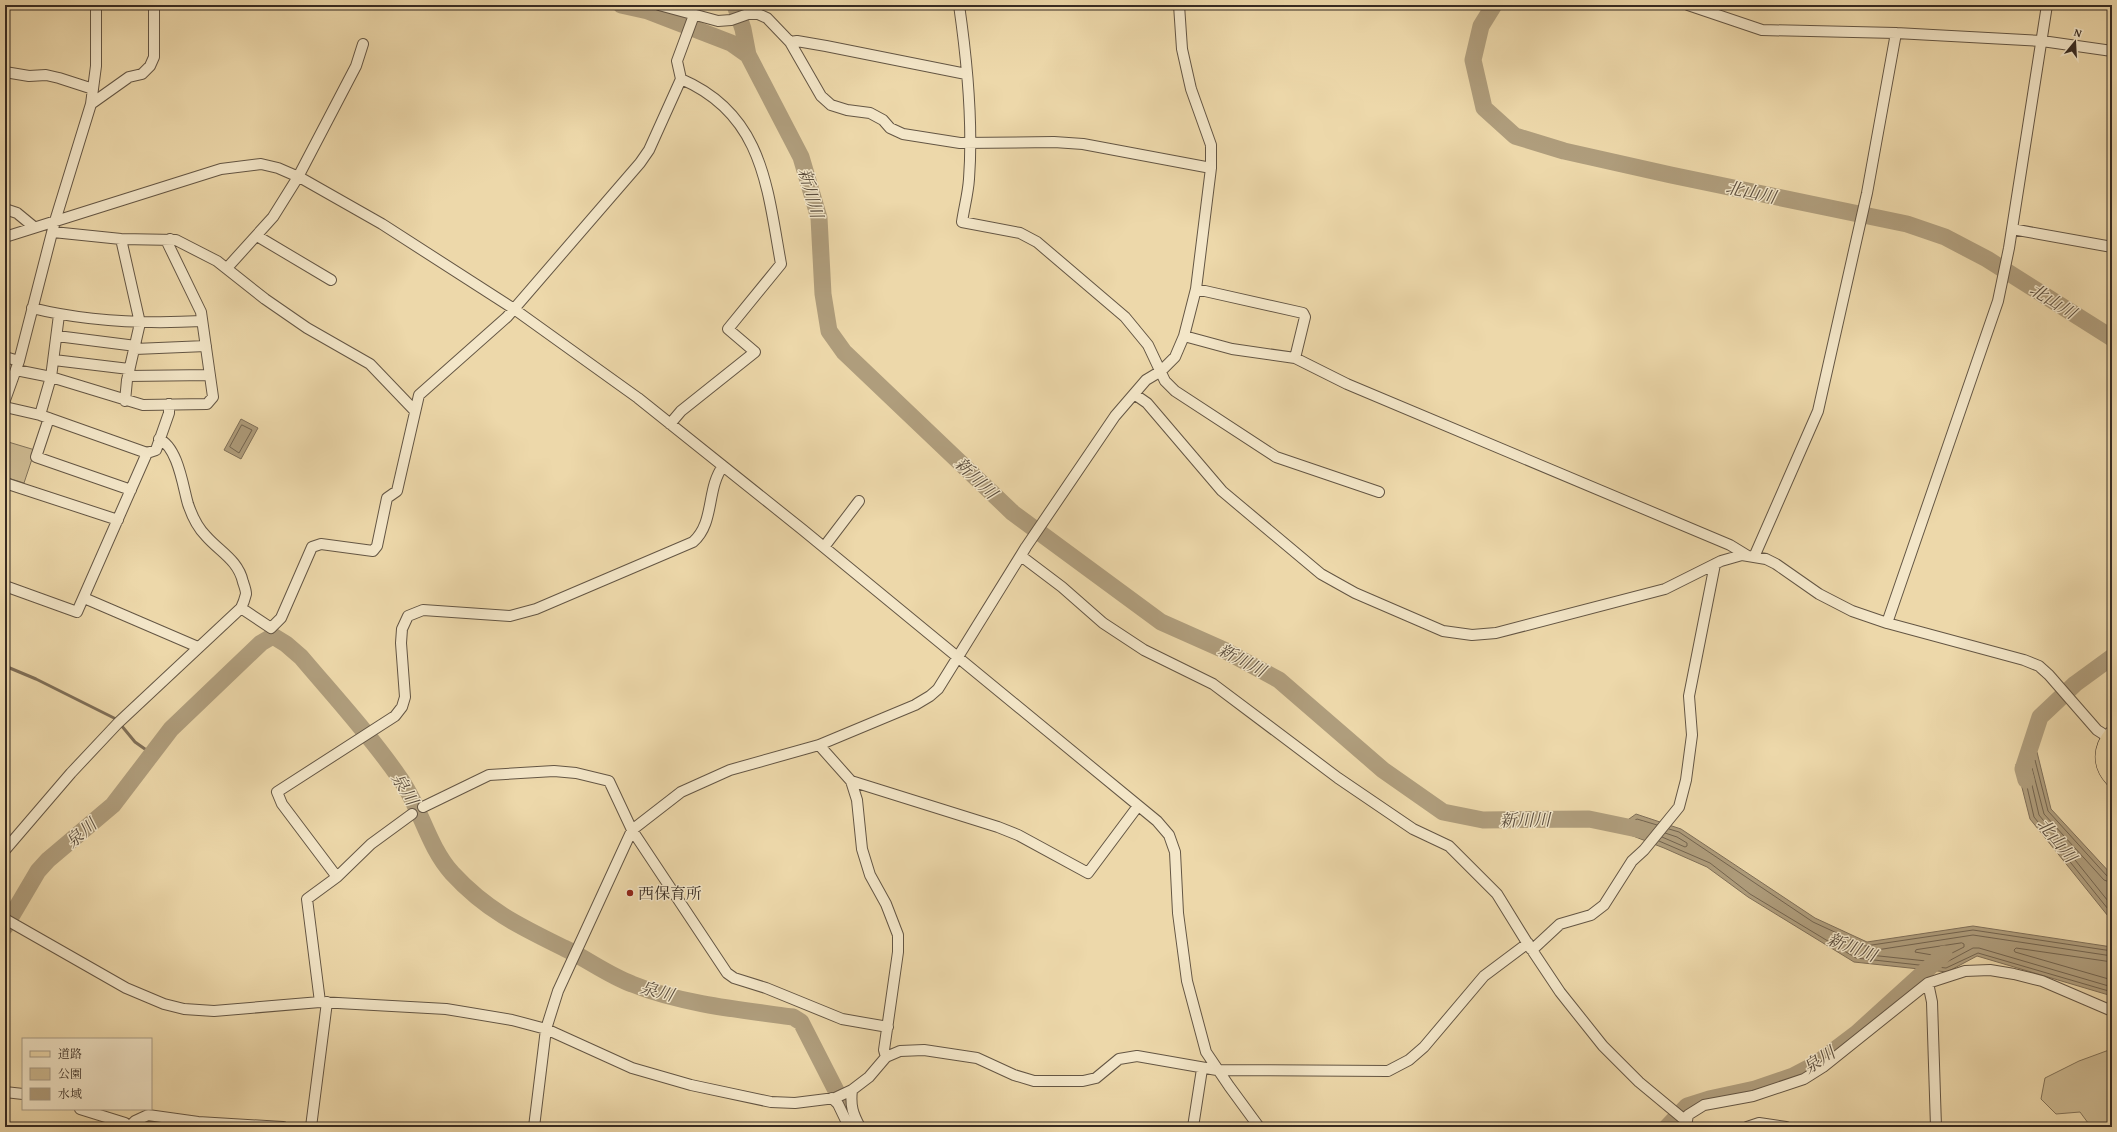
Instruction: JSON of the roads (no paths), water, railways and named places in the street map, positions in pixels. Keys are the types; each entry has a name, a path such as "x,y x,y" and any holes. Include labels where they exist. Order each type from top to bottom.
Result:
{"main road":[{"path":"2110,734 2101,753 2101,761 2107,775 2112,780"}],"street":[{"path":"5,400 18,365 55,221 91,104 96,66 96,5"},
{"path":"91,104 129,77 142,74 150,66 154,57 154,5"},
{"path":"659,5 694,17 718,21 731,20 748,14 758,14 767,18 790,42 821,96 830,105 847,110 870,113 883,120 890,128 903,134 960,143 1054,142 1083,144 1210,168"},
{"path":"959,5 964,42 970,143 969,181 962,222 1020,233 1037,242 1125,317 1148,345 1165,381 1175,391 1208,410 1276,457 1380,492"},
{"path":"534,1127 546,1029 558,991 632,830 681,792 730,770 819,745 915,705 930,696 938,689 1023,552 1115,416 1146,380 1161,372 1175,357 1184,336 1196,289 1210,168 1211,145 1191,89 1182,49 1179,5"},
{"path":"1688,5 1762,30 1896,33 2042,41 2112,51"},
{"path":"1887,623 1998,301 2009,248 2047,5"},
{"path":"241,608 271,628 281,618 312,547 321,544 373,551 377,546 387,498 397,491 419,395 425,388 481,341 514,309 640,163 649,150 681,79 677,61 694,17"},
{"path":"1751,556 1818,411 1867,193 1896,33"},
{"path":"790,42 797,41 826,46 966,74"},
{"path":"227,268 273,217 298,177 356,66 363,44"},
{"path":"5,72 29,76 46,75 93,89"},
{"path":"670,424 681,411 755,352 728,329 781,264 767,186 756,152 733,115 710,95 681,79"},
{"path":"5,237 221,169 261,164 278,168 298,177 382,224 514,309 638,398 824,547 1157,821 1169,835 1175,852 1178,913 1187,981 1206,1052 1217,1070 1259,1127"},
{"path":"5,209 17,213 34,227"},
{"path":"2012,229 2112,247"},
{"path":"53,232 121,239 176,240 227,268 265,299 307,328 370,364 415,412"},
{"path":"257,236 331,280"},
{"path":"121,239 140,323 129,373 125,401"},
{"path":"5,358 18,365 51,377 143,406 207,404 213,397 201,312 168,244 170,239"},
{"path":"1196,289 1303,313 1305,317 1295,358"},
{"path":"32,308 59,315 140,323 202,321"},
{"path":"59,315 54,360 36,457 131,490"},
{"path":"57,336 135,348 206,346"},
{"path":"1184,336 1232,349 1295,358 1347,384 1730,545 1751,556 1776,564 1833,602 1852,611 1887,623 2024,660 2039,666 2049,675 2097,730 2110,734"},
{"path":"54,360 129,373 210,375"},
{"path":"1134,394 1147,403 1222,491 1321,574 1355,593 1443,632 1472,635 1496,633 1665,589 1716,564 1742,555 1751,556"},
{"path":"5,407 44,417 147,453 156,450 169,413 169,404"},
{"path":"5,850 71,773 120,722 241,608 246,593 241,572 226,553 206,537 196,524 188,504 183,479 177,464 164,442 159,439"},
{"path":"5,586 77,612 147,453"},
{"path":"337,877 282,804 276,792 367,735 395,716 402,707 405,697 402,629 408,616 422,610 510,616 523,613 536,609 693,542 701,534 706,524 713,484 723,466"},
{"path":"5,483 118,520"},
{"path":"824,547 859,501"},
{"path":"1023,552 1103,623 1144,650 1213,684 1338,778 1413,829 1449,846 1497,894 1560,992 1603,1046 1682,1120 1704,1105 1753,1096 1804,1079 1823,1067 1928,982 1965,971 1990,970 2042,981 2112,1011"},
{"path":"9,921 126,988 164,1004 184,1009 214,1011 324,1002 446,1009 512,1020 546,1029 632,1068 691,1085 771,1102 795,1103 841,1095 869,1077 886,1057 900,1051 924,1050 959,1054 977,1058 1014,1075 1034,1081 1083,1081 1096,1078 1119,1059 1137,1056 1202,1069 1217,1070 1388,1071 1409,1060 1419,1051 1484,976 1530,947 1560,924 1591,915 1604,905 1632,861 1644,850 1679,807 1686,780 1692,735 1689,696 1716,564"},
{"path":"84,598 198,647"},
{"path":"819,745 851,781 857,800 862,849 870,875 886,904 898,935 898,952 884,1050 886,1057"},
{"path":"423,807 489,775 554,771 576,773 609,781 632,830 726,973 734,978 766,988 842,1019 888,1026"},
{"path":"851,781 998,827 1018,835 1088,873 1138,806"},
{"path":"311,1127 324,1002 307,899 337,877 371,844 412,814"},
{"path":"1928,982 1932,1002 1936,1127"},
{"path":"1194,1127 1202,1069"},
{"path":"5,1092 22,1094"},
{"path":"841,1095 838,1104 849,1127"},
{"path":"841,1095 851,1102 852,1113 860,1127"},
{"path":"83,1110 125,1123 129,1127 135,1121 148,1115 230,1126 283,1127"},
{"path":"1747,1127 1759,1123 1786,1127"}],"water":[{"path":"241,419 258,428 241,459 224,450"},
{"path":"2037,752 2051,809 2112,875 2112,921 2030,819 2016,764"},
{"path":"1636,814 1681,829 1815,918 1867,942 1973,926 2112,947 2112,996 1977,956 1947,972 1854,962 1748,897 1707,867 1615,829"}],"waterway":[{"name":"新川川","path":"621,5 648,11 731,43 748,55 801,157 819,218 823,294 829,331 844,352 1013,513 1161,622 1224,650 1279,680 1383,770 1443,812 1483,820 1589,819 1642,830"},
{"path":"735,5 743,29 748,55"},
{"name":"北山川","path":"1494,5 1481,26 1473,60 1484,108 1515,136 1564,151 1671,175 1907,224 1945,237 1987,259 2112,338"},
{"name":"泉川","path":"5,927 38,871 48,860 113,805 171,729 261,643 273,636 286,644 301,657 376,746 407,789 443,862 452,873 478,897 504,916 532,932 573,952 614,976 632,984 671,997 732,1009 793,1017 801,1022 847,1112"},
{"name":"北山川","path":"2026,780 2023,769 2040,717 2075,684 2112,657"},
{"path":"5,666 36,679 116,719 135,742 152,754"},
{"path":"2110,767 2108,759 2112,746"},
{"name":"泉川","path":"1667,1127 1687,1106 1709,1099 1755,1089 1793,1076 1816,1064 1857,1033 1944,954"},
{"path":"136,1126 149,1121 178,1127"}],"place":[{"name":"西保育所","path":"630,893"}]}
